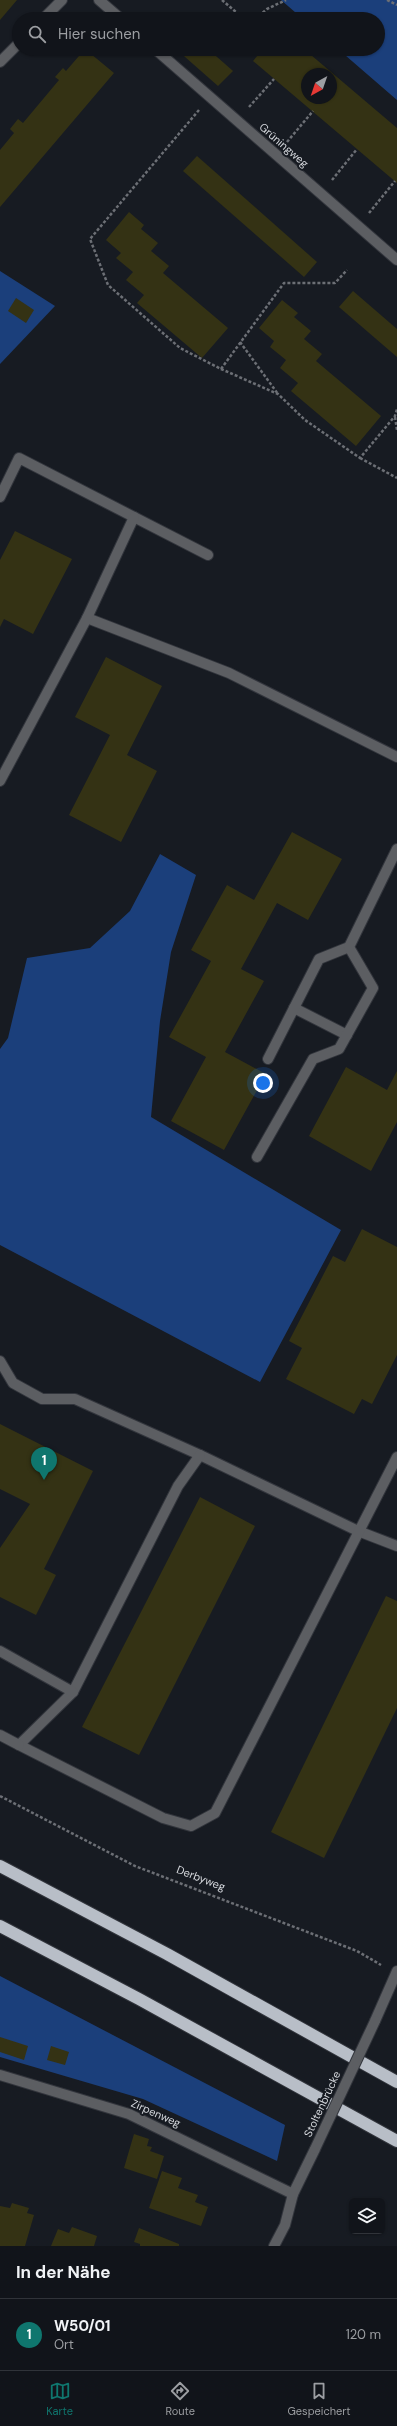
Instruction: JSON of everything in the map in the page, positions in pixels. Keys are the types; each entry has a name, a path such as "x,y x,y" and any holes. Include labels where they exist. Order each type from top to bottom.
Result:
{"highway":[{"path":"0,1866 174,1958 397,2082"},
{"path":"0,1926 139,1999 397,2141"}],"street":[{"path":"50,12 62,0"},
{"path":"99,0 113,12"},
{"path":"0,62 12,50"},
{"name":"Grüningweg","path":"164,56 397,260"},
{"path":"0,498 20,458 208,555"},
{"path":"0,781 87,618 134,517"},
{"path":"87,618 229,674 397,757"},
{"path":"268,1059 319,959 348,947 397,849"},
{"path":"257,1157 313,1059 339,1049 373,988 348,947"},
{"path":"294,1008 347,1035"},
{"path":"0,1361 13,1384 42,1400 75,1400 200,1455 358,1531 397,1546"},
{"path":"19,1745 73,1692 178,1486 200,1455"},
{"path":"0,1735 163,1818 191,1826 214,1813 397,1457"},
{"path":"0,1651 73,1692"},
{"name":"Stoltenbrücke","path":"274,2246 285,2225 293,2194 397,1973"},
{"name":"Zirpenweg","path":"0,2075 129,2114 293,2194"}],"path":[{"path":"222,0 236,12"},
{"path":"263,12 286,0"},
{"path":"387,0 397,5"},
{"path":"237,120 274,79"},
{"path":"210,97 90,239 108,285 180,348 221,370 278,394"},
{"path":"276,155 313,111"},
{"path":"321,193 357,149"},
{"path":"358,226 395,182"},
{"path":"221,370 284,283 335,283 347,270"},
{"path":"240,342 278,394 305,420 360,458 397,478"},
{"path":"360,458 394,416 397,409"},
{"path":"394,416 397,430"},
{"name":"Derbyweg","path":"0,1796 135,1866 357,1951 397,1973"}],"shaded area":[{"path":"281,0 397,0 397,100 346,56 385,56 385,12 295,12"},
{"path":"0,271 55,306 0,364"},
{"path":"160,854 196,875 171,952 160,1021 151,1117 341,1230 260,1382 0,1245 0,1049 8,1038 27,958 90,948 130,911"},
{"path":"0,1976 285,2125 277,2161 143,2099 0,2057"}],"building":[{"path":"0,0 17,0 0,20"},
{"path":"79,56 93,56 114,73 0,207 0,150 14,133 10,129 18,119 23,123 59,80 55,77 63,68 66,71"},
{"path":"184,56 216,56 233,71 218,86"},
{"path":"257,56 312,56 326,68 301,68 301,102 253,61"},
{"path":"337,77 397,128 397,183 304,104 337,104"},
{"path":"197,156 317,262 304,277 183,171"},
{"path":"129,212 144,225 141,229 158,243 151,251 169,266 163,273 228,328 202,358 137,303 144,295 126,280 133,272 116,258 121,253 106,240"},
{"path":"353,291 397,329 397,357 339,307"},
{"path":"16,298 34,310 26,323 8,311"},
{"path":"282,300 298,313 294,317 311,331 304,339 322,354 316,361 381,416 356,446 291,391 298,383 280,368 286,360 270,347 274,341 259,328"},
{"path":"15,531 72,559 33,634 4,619 0,627 0,560"},
{"path":"106,657 162,686 127,755 157,771 121,842 69,815 110,735 75,717"},
{"path":"292,832 342,859 308,920 277,903 241,969 264,981 225,1052 266,1074 224,1150 171,1121 206,1057 169,1037 211,961 191,950 227,885 254,900"},
{"path":"346,1067 387,1090 397,1071 397,1122 371,1171 309,1136"},
{"path":"362,1229 397,1247 397,1355 372,1404 362,1399 354,1414 286,1379 302,1348 289,1341 333,1256 345,1262"},
{"path":"0,1424 93,1471 44,1569 56,1575 36,1615 0,1597 0,1548 30,1504 0,1489"},
{"path":"200,1497 255,1526 139,1755 82,1727"},
{"path":"386,1596 397,1601 397,1708 324,1858 271,1832"},
{"path":"0,2037 28,2046 24,2060 0,2052"},
{"path":"51,2046 69,2052 65,2065 47,2060"},
{"path":"134,2134 149,2139 147,2146 152,2147 150,2151 164,2156 157,2179 124,2168"},
{"path":"162,2171 182,2178 178,2188 198,2195 195,2202 208,2207 201,2226 149,2208"},
{"path":"12,2203 29,2208 27,2213 34,2215 25,2246 0,2246 0,2206 10,2208"},
{"path":"72,2227 97,2236 94,2246 51,2246 58,2229 69,2233"},
{"path":"139,2228 179,2244 179,2246 140,2246 140,2244 134,2242"}],"place":[{"name":"W50/01","path":"44,1480"}]}
